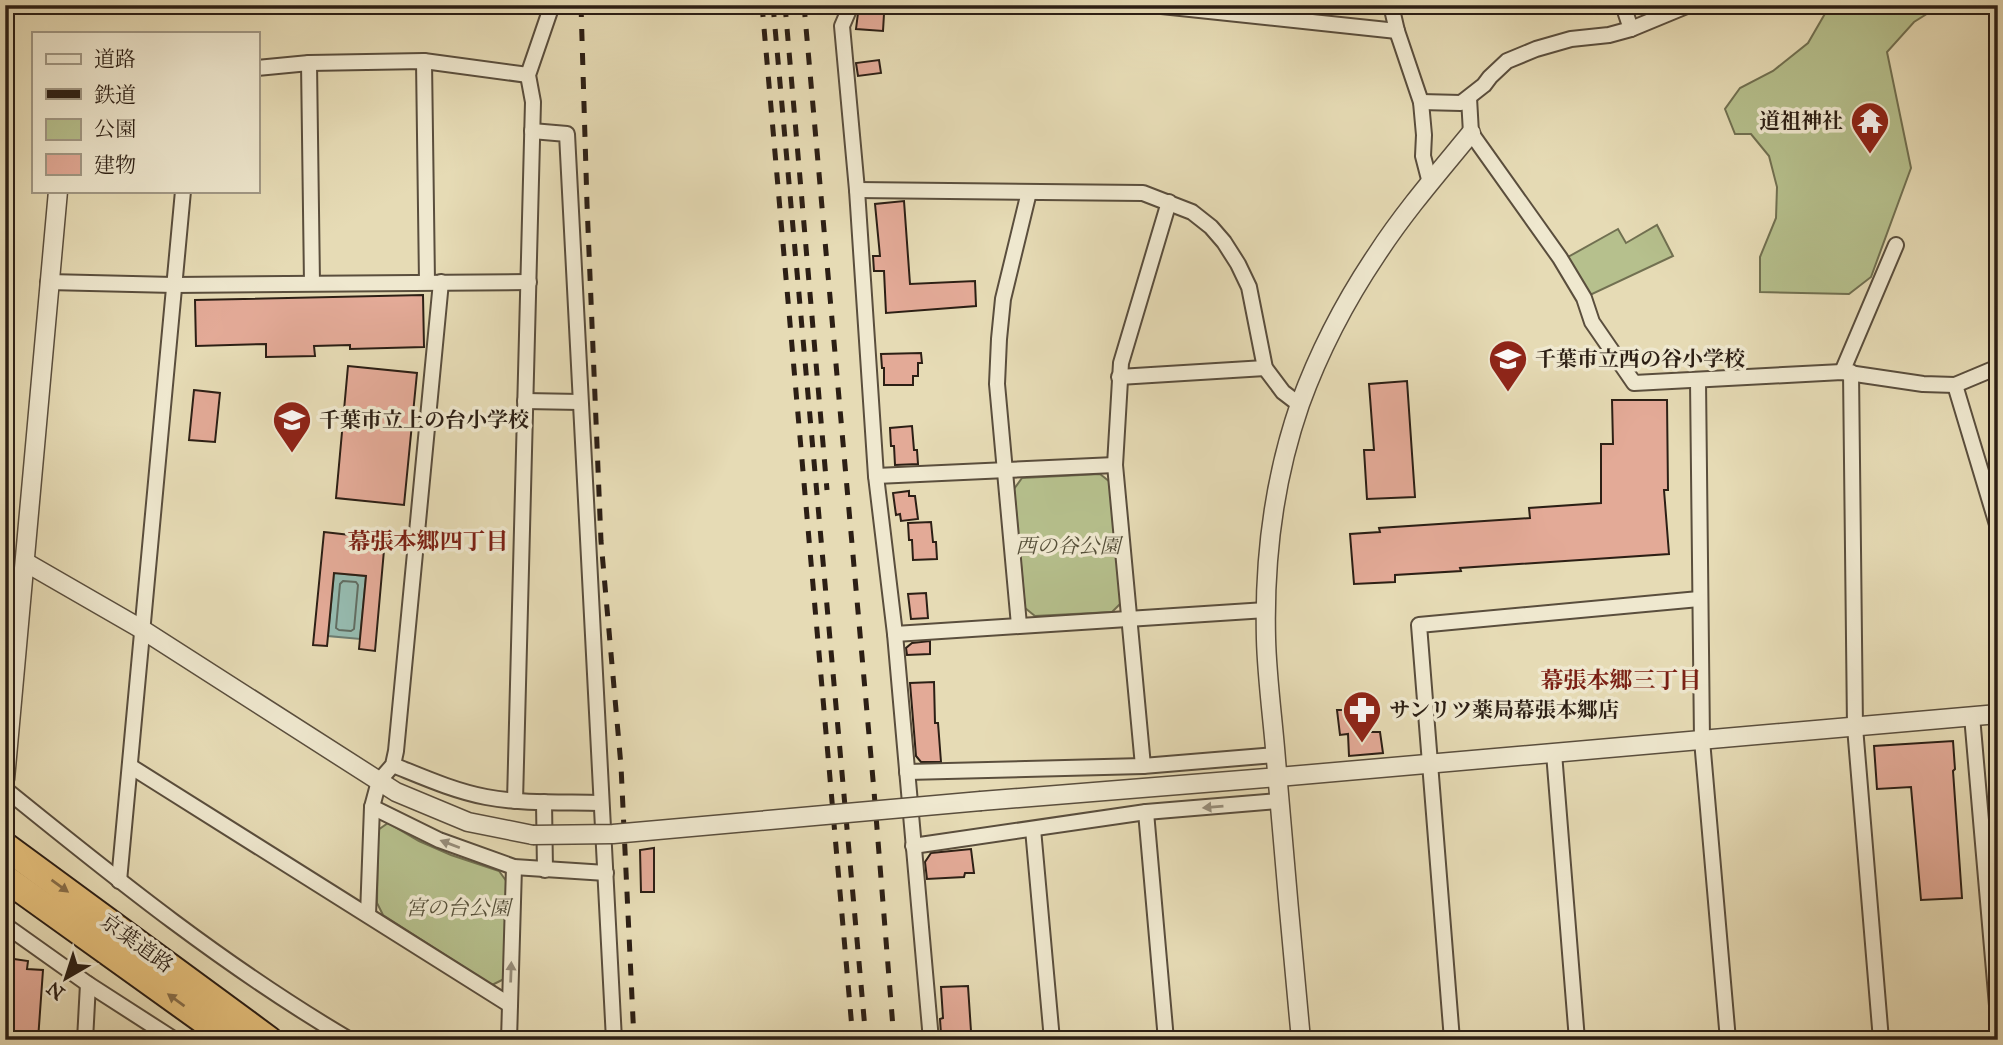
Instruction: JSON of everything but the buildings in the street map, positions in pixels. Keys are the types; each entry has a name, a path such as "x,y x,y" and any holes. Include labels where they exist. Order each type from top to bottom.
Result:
{"highway":[{"name":"京葉道路","path":"5,846 237,1030"},
{"name":"京葉道路","path":"5,878 237,1030 269,1040"}],"street":[{"path":"515,801 534,102 528,75 552,5"},
{"path":"851,5 842,26 857,190 876,477 895,634 931,1040"},
{"path":"1153,5 1397,30"},
{"path":"1391,5 1421,102 1423,156 1430,183"},
{"path":"1623,5 1631,29"},
{"path":"1421,102 1461,103 1507,61 1571,39 1609,35 1631,29 1689,5"},
{"path":"259,68 309,63 424,61 528,75"},
{"path":"368,915 372,807 380,781 393,765 398,737 434,282 424,61"},
{"path":"309,63 312,283"},
{"path":"1469,98 1471,133 1560,258 1584,298 1592,322 1634,383 1846,372 1923,384 1955,385 1998,368"},
{"path":"532,131 567,134 614,1040"},
{"path":"1301,1040 1266,643 1272,524 1284,460 1300,405 1314,370 1358,284 1378,252 1471,133"},
{"path":"857,190 1143,193 1192,212 1211,227 1238,264 1249,287 1265,368 1283,392 1300,405"},
{"path":"5,779 58,192"},
{"path":"119,881 183,192"},
{"path":"1019,625 997,384 1003,299 1029,192"},
{"path":"1143,766 1115,465 1121,363 1168,202"},
{"path":"1881,1040 1855,727 1846,372 1896,245"},
{"path":"48,282 174,285 529,282"},
{"path":"1119,377 1265,368"},
{"path":"1698,381 1702,740 1728,1040"},
{"path":"1955,385 1998,528"},
{"path":"525,401 580,402"},
{"path":"876,477 1115,465"},
{"path":"24,562 143,630 396,792 468,822 533,835 613,834 1998,714"},
{"path":"1452,1040 1419,625 1699,599"},
{"path":"895,634 1266,610"},
{"path":"1972,716 1998,1017"},
{"path":"1554,753 1577,1040"},
{"path":"907,772 1143,766 1276,755"},
{"path":"393,765 485,797 515,801 600,803"},
{"path":"130,766 510,1005"},
{"path":"5,789 119,881 209,948 350,1040"},
{"path":"912,846 1146,813 1279,801"},
{"path":"544,802 545,870"},
{"path":"372,807 439,840 514,867 606,873"},
{"path":"1146,813 1166,1040"},
{"path":"1033,829 1052,1040"},
{"path":"509,1040 514,867"},
{"path":"5,925 172,1039"},
{"path":"85,1040 88,984"}],"green space":[{"path":"1830,5 1941,5 1914,22 1887,52 1911,168 1871,277 1849,294 1760,292 1760,257 1776,218 1777,187 1769,156 1751,134 1735,134 1725,109 1740,88 1773,71 1808,43"},
{"path":"1657,225 1673,256 1590,295 1568,257 1618,229 1626,243"},
{"name":"西の谷公園","path":"1100,474 1110,482 1121,603 1112,612 1035,616 1025,608 1014,489 1022,478"},
{"name":"宮の台公園","path":"388,823 451,855 499,871 507,882 504,979 492,985 383,915 377,903 378,830"}],"water":[{"path":"334,573 366,576 360,639 328,636"}],"railway":[{"path":"581,5 601,541 621,766 634,1040"},
{"path":"762,5 853,1040"},
{"path":"773,5 866,1040"},
{"path":"785,5 827,490"},
{"path":"804,5 894,1040"}],"place":[{"name":"道祖神社","path":"1870,155"},
{"name":"千葉市立西の谷小学校","path":"1508,393"},
{"name":"千葉市立上の台小学校","path":"292,454"},
{"name":"サンリツ薬局幕張本郷店","path":"1362,744"}],"district":[{"name":"幕張本郷四丁目","path":"428,541"},
{"name":"幕張本郷三丁目","path":"1621,680"}]}
